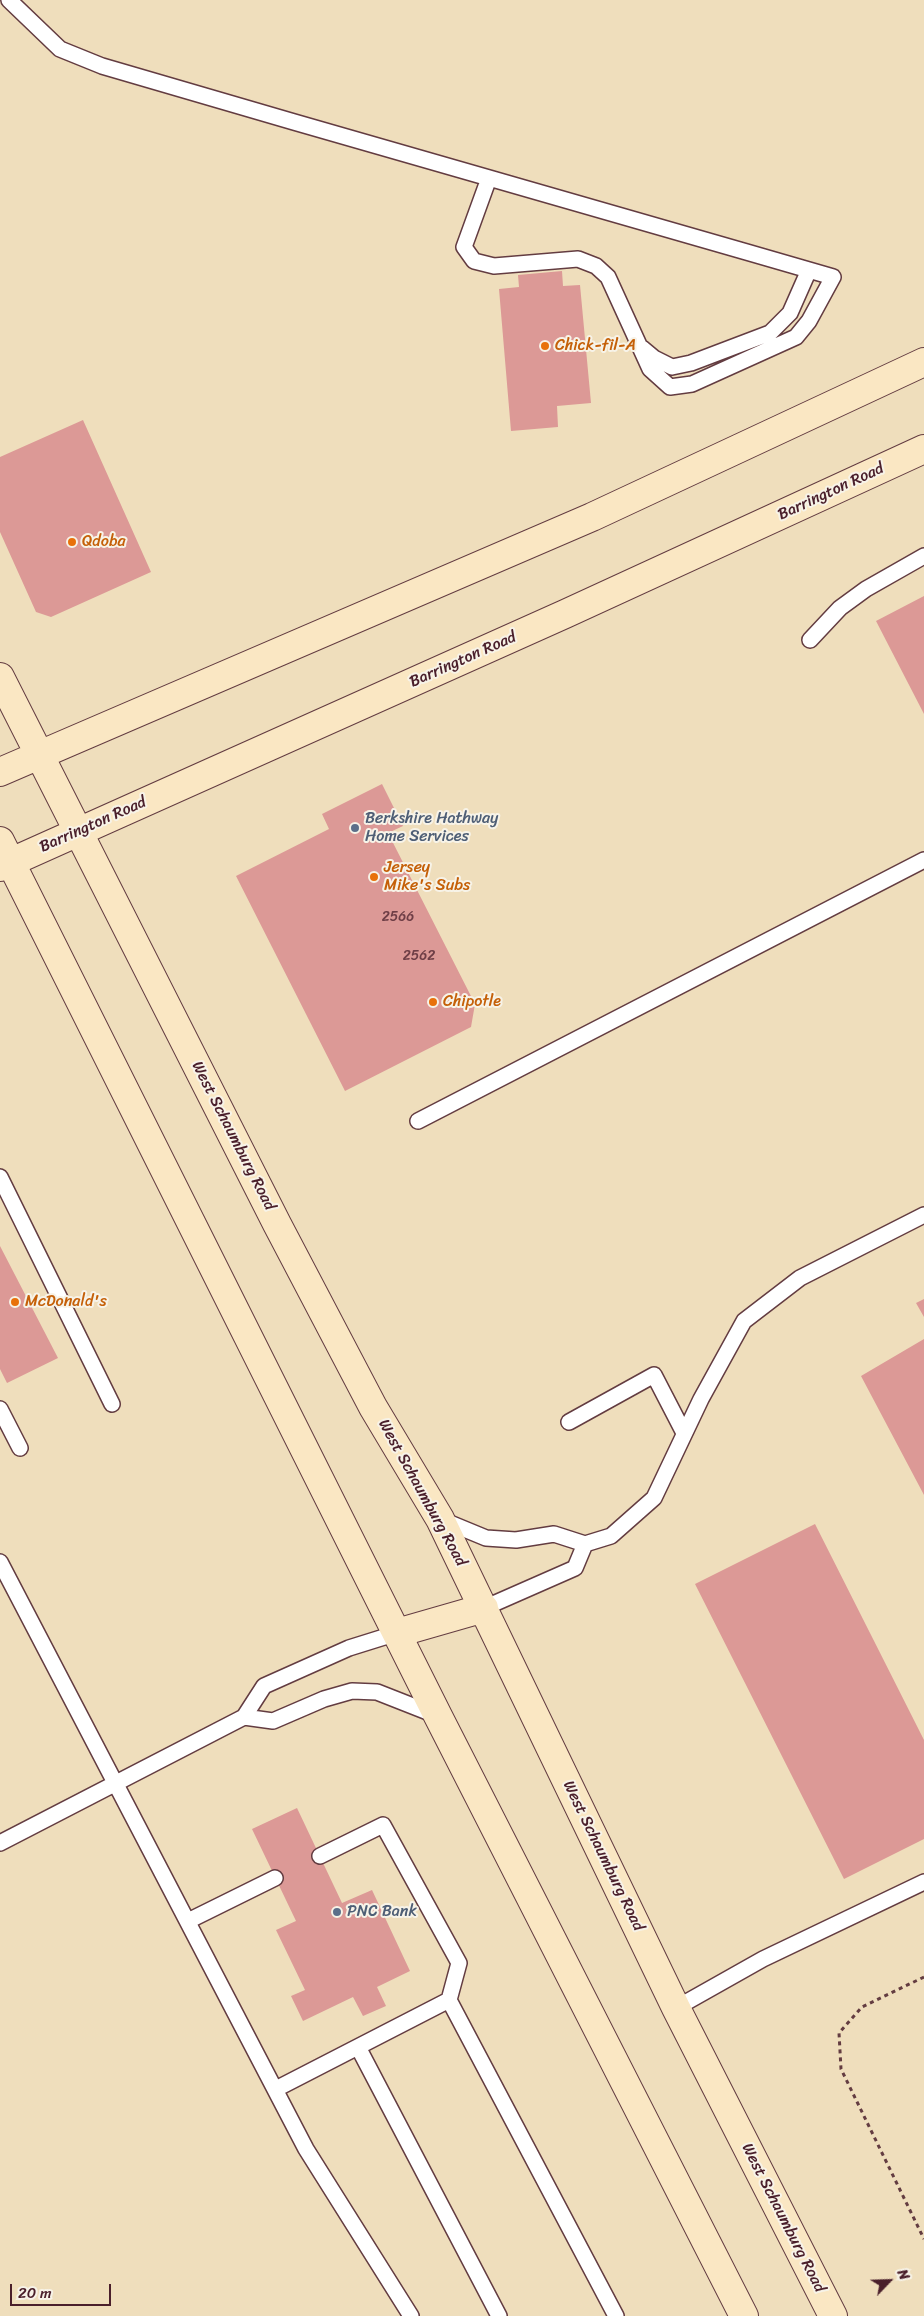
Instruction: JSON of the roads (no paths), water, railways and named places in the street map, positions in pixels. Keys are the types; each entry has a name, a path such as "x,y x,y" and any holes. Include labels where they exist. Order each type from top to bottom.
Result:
{"main road":[{"path":"0,772 592,517 924,362"},
{"name":"Barrington Road","path":"4,857 78,832 565,614 924,450"},
{"name":"West Schaumburg Road","path":"0,677 373,1407 440,1519 676,2008 832,2316"},
{"path":"4,857 438,1716 744,2316"},
{"path":"397,1632 484,1608"}],"lane":[{"path":"9,0 60,49 102,66 833,277 809,321 796,337 692,384 670,387 650,368 608,277 596,266 578,259 494,266 474,261 464,247 489,178"},
{"path":"640,346 654,358 672,367 691,363 770,333 790,313 809,270"},
{"path":"810,640 840,608 866,589 924,556"},
{"path":"418,1121 924,860"},
{"path":"0,1177 112,1404"},
{"path":"440,1519 486,1538 516,1540 554,1534 585,1544 611,1536 654,1498 684,1433 744,1321 800,1278 924,1215"},
{"path":"569,1422 654,1375 684,1433"},
{"path":"0,1408 20,1448"},
{"path":"484,1608 575,1568 585,1544"},
{"path":"0,1562 306,2149 410,2316"},
{"path":"0,1843 244,1717 264,1686 349,1648 397,1632"},
{"path":"244,1717 273,1720 324,1699 352,1690 377,1692 438,1716"},
{"path":"320,1856 383,1825 459,1963 449,2000 616,2316"},
{"path":"188,1921 275,1878"},
{"path":"676,2008 763,1959 924,1882"},
{"path":"276,2089 449,2000"},
{"path":"358,2047 499,2316"}],"place":[{"name":"Chick-fil-A","path":"545,346"},
{"name":"Qdoba","path":"72,542"},
{"name":"Berkshire Hathway Home Services","path":"355,828"},
{"name":"Jersey Mike's Subs","path":"374,877"},
{"name":"Chipotle","path":"433,1002"},
{"name":"McDonald's","path":"15,1302"},
{"name":"PNC Bank","path":"337,1912"}]}
